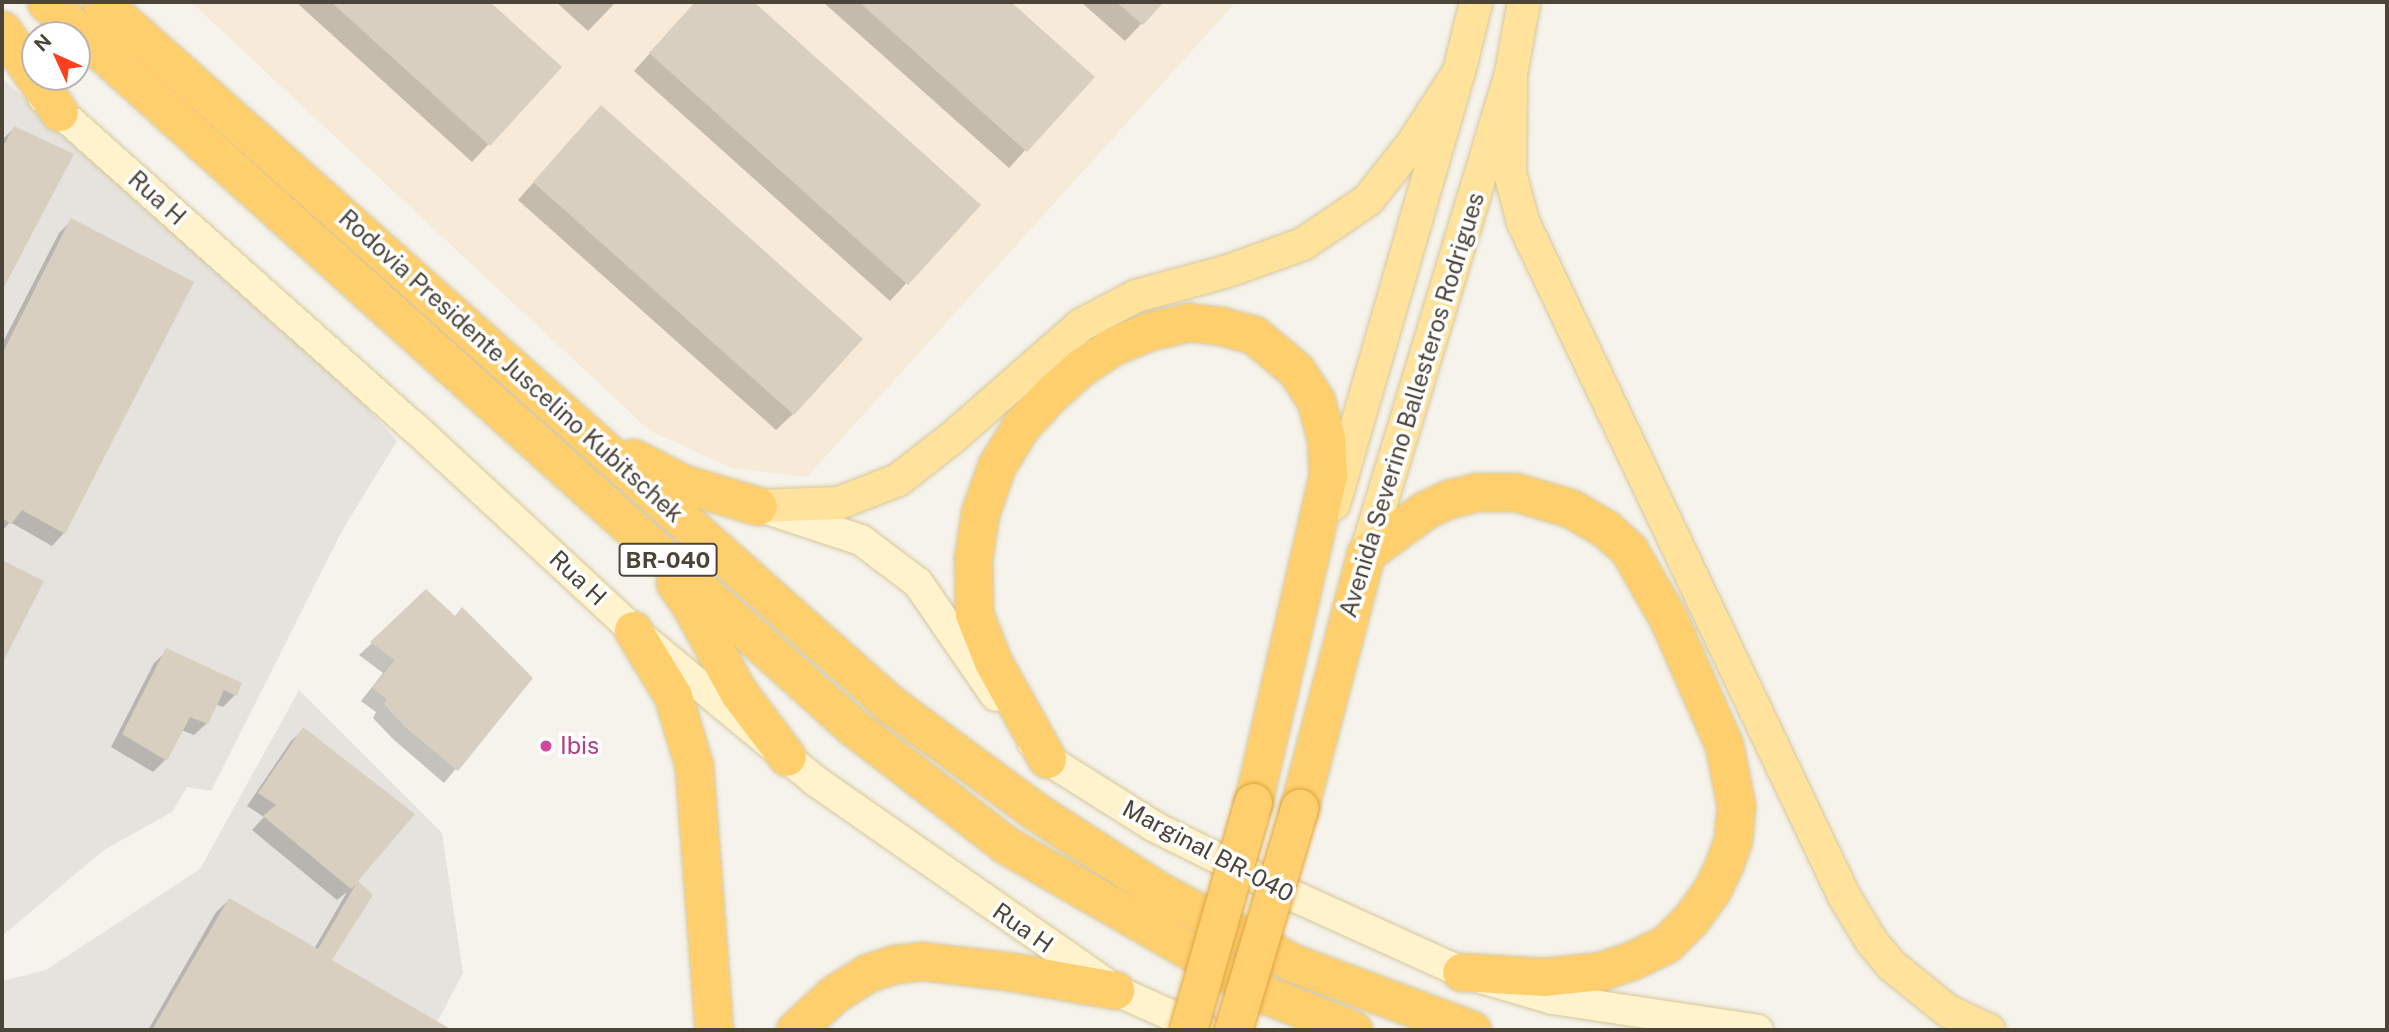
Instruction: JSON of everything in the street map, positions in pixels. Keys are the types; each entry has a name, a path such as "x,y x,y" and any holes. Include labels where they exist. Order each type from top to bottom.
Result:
{"highway":[{"name":"Rodovia Presidente Juscelino Kubitschek","path":"46,2 853,727 1006,845 1267,995 1353,1030"},
{"name":"Rodovia Presidente Juscelino Kubitschek","path":"101,2 890,704 1035,811 1157,890 1293,963 1472,1030"},
{"path":"2,30 60,112"},
{"path":"1046,759 993,662 974,614 973,559 980,513 997,465 1021,426 1081,367 1115,345 1150,331 1189,323 1221,326 1254,335 1296,370 1316,401 1326,438 1328,475 1278,696"},
{"path":"589,435 684,484 758,506"},
{"path":"1366,552 1425,510 1449,499 1478,492 1526,495 1570,508 1606,529 1629,550 1668,618 1724,746 1732,776 1736,805 1734,828 1724,865 1698,909 1666,944 1601,971 1545,977 1461,972"},
{"path":"642,536 691,606 738,692 787,757"},
{"name":"Avenida Severino Ballesteros Rodrigues","path":"1233,1030 1299,808 1366,552"},
{"path":"633,630 673,696 692,757 714,1030"},
{"name":"Avenida Severino Ballesteros Rodrigues","path":"1188,1030 1253,802 1278,696"},
{"path":"795,1030 834,994 867,972 895,964 922,961 982,968 1115,990"}],"main road":[{"name":"Avenida Severino Ballesteros Rodrigues","path":"1278,696 1459,72 1476,2"},
{"name":"Avenida Severino Ballesteros Rodrigues","path":"1366,552 1511,74 1524,2"},
{"name":"Rua H","path":"2,59 415,428 633,630 787,757 828,790 1115,990 1203,1030"},
{"path":"758,506 839,503 898,480 952,438 1082,325 1136,296 1228,271 1303,244 1368,200 1413,143 1459,72"},
{"path":"1511,74 1510,173 1523,222 1843,896 1872,942 1891,965 1948,1011 1989,1030"},
{"name":"Marginal BR-040","path":"758,506 861,540 918,583 1008,712 1046,759 1155,827 1298,898 1461,972 1553,999 1758,1030"}],"shaded area":[{"path":"191,2 1236,2 807,477 732,468 650,431"},
{"path":"2,78 353,392 397,441 343,529 211,791 187,787 172,812 104,850 2,936"},
{"path":"299,690 442,833 463,973 433,1030 2,1030 2,981 46,970 200,869"}],"building":[{"path":"331,2 490,2 562,67 490,146"},
{"path":"695,2 754,2 981,205 908,285 649,53"},
{"path":"859,2 1011,2 1095,77 1027,152"},
{"path":"1116,2 1164,2 1143,25"},
{"path":"601,105 863,339 794,415 533,182"},
{"path":"14,126 74,154 2,291 2,149"},
{"path":"71,218 194,282 65,534 22,510 11,524 2,518 2,354"},
{"path":"2,560 44,581 2,664"},
{"path":"426,589 455,616 462,607 533,678 458,771 405,727 384,704 387,699 372,688 395,660 370,642"},
{"path":"166,648 242,683 237,696 224,690 208,724 190,717 167,761 122,734"},
{"path":"303,727 415,814 358,881 373,895 332,960 452,1030 152,1030 229,898 318,949 356,884 351,889 263,816 276,805 258,793"}],"place":[{"name":"Ibis","path":"546,746"}]}
